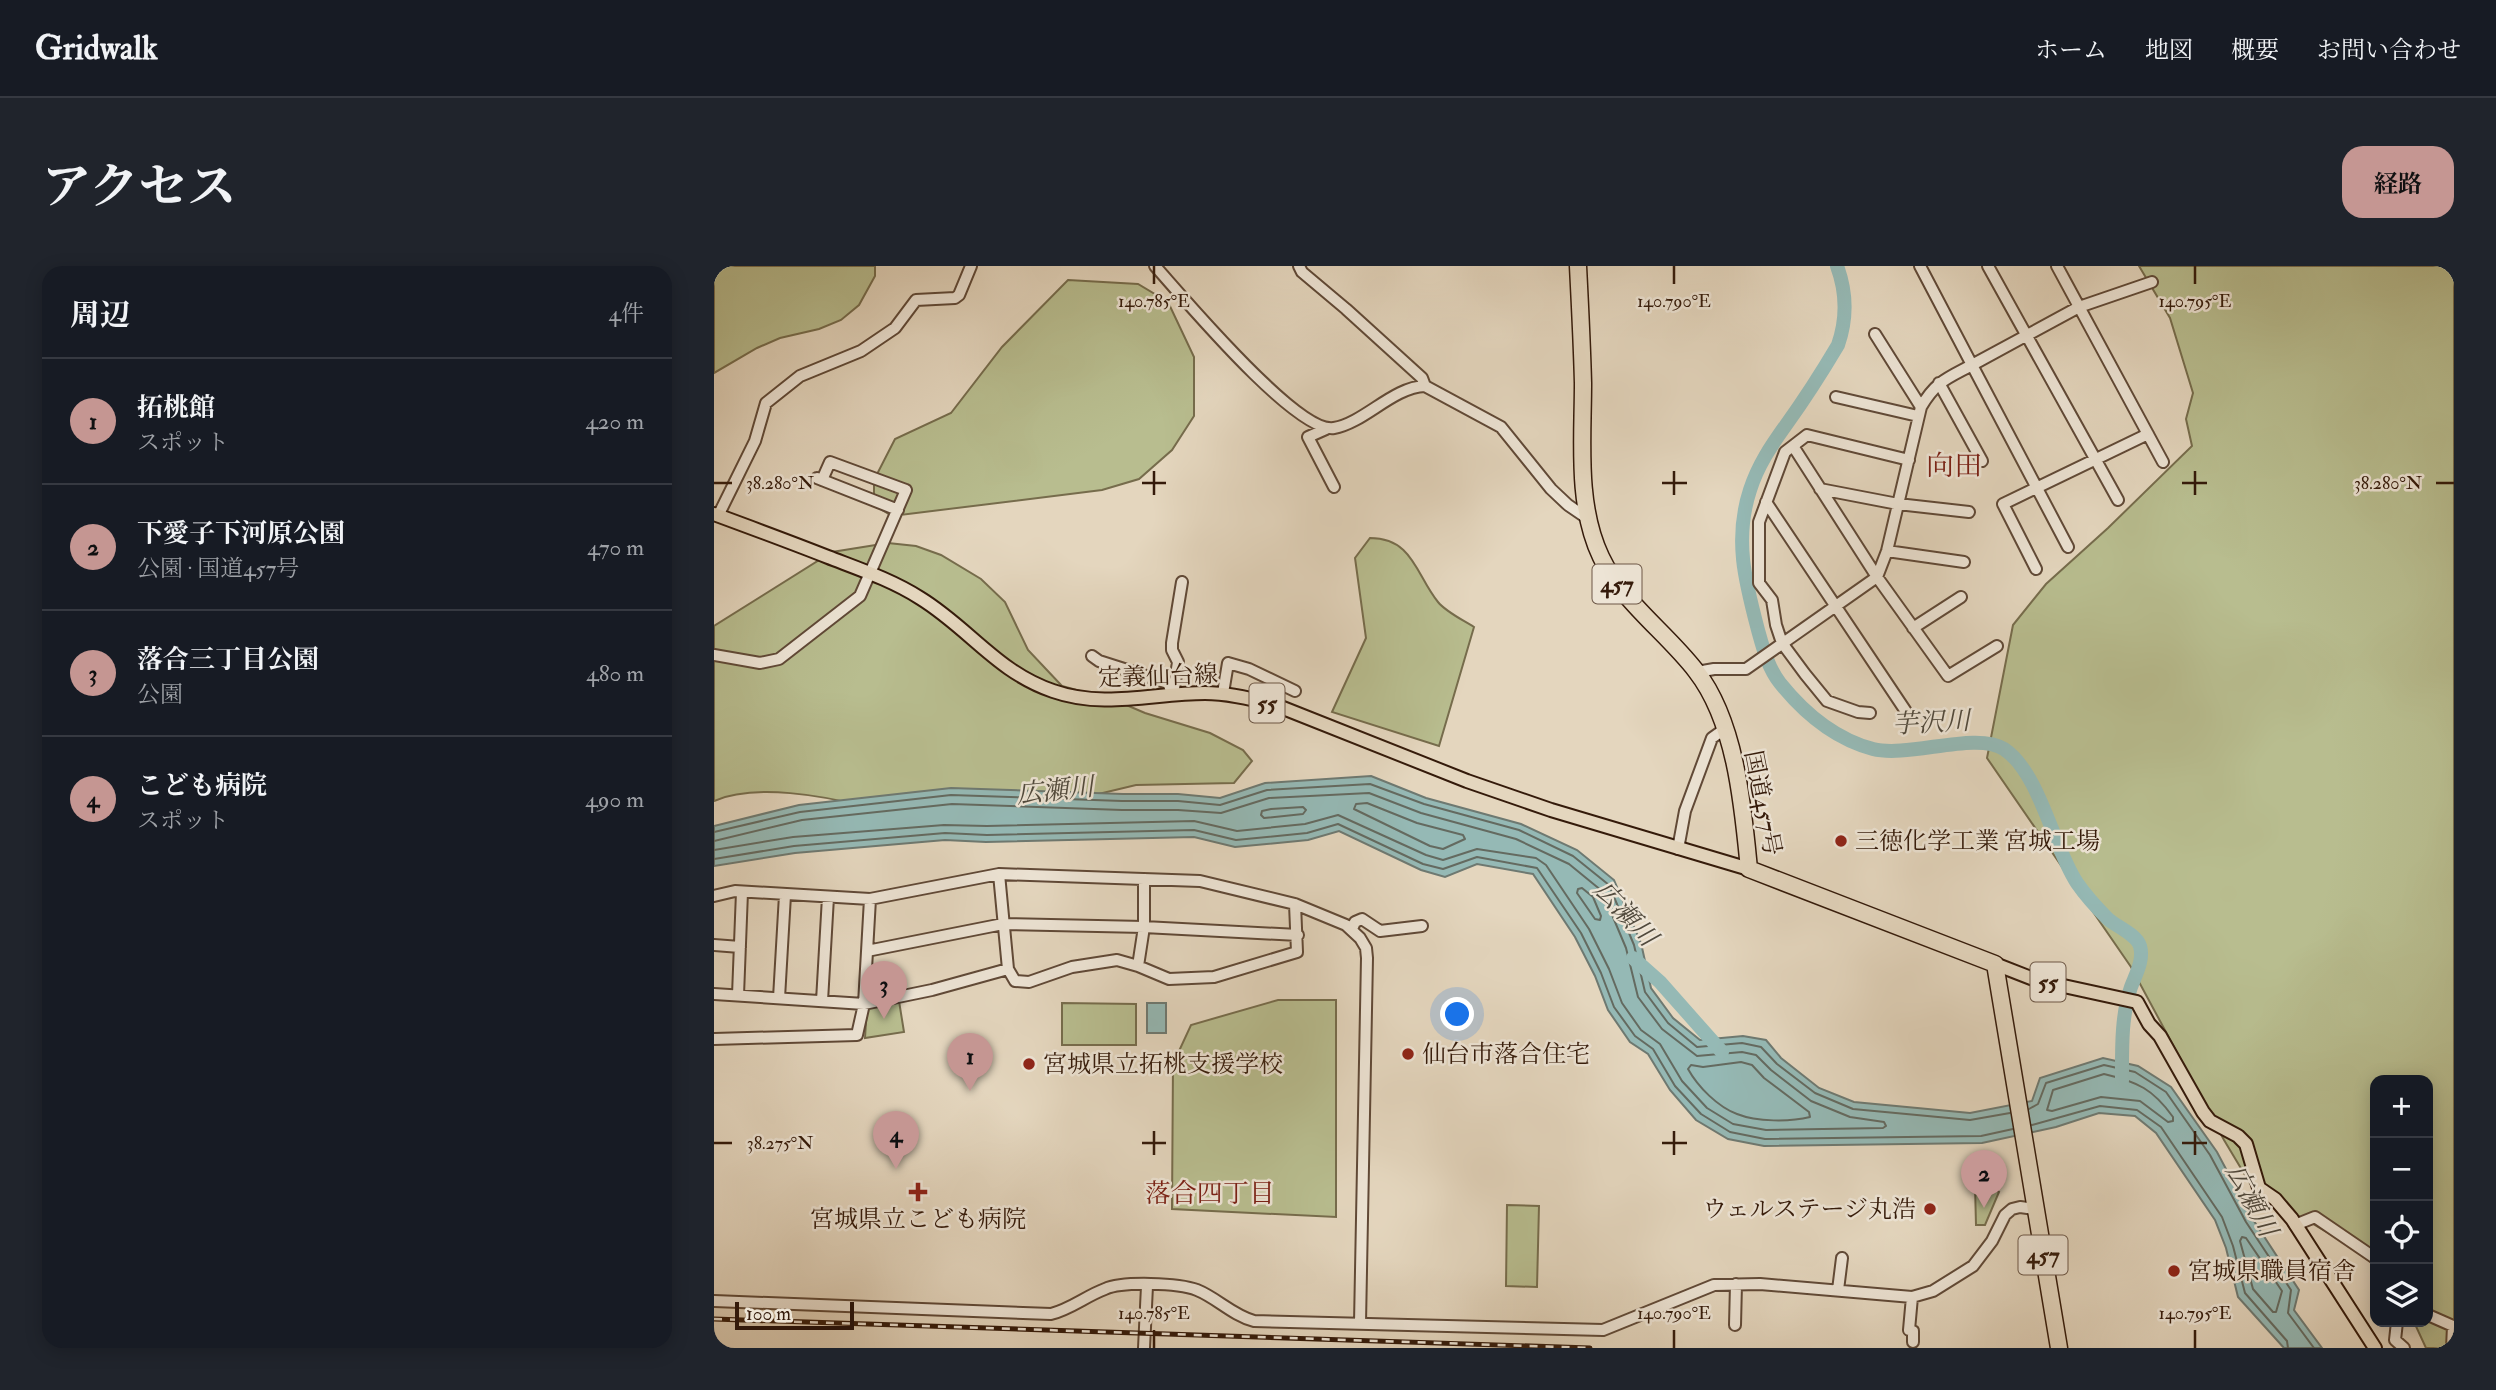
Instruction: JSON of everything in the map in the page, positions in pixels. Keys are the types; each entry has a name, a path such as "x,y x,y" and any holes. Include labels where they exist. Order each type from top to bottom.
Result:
{"highway":[{"name":"国道457号","path":"1578,266 1583,467 1587,518 1601,556 1618,585 1697,672 1726,728 1738,785 1749,869 1996,964"},
{"name":"457","path":"1996,964 2059,1348"}],"main road":[{"name":"定義仙台線","path":"716,515 870,573 916,595 942,611 998,662 1026,681 1056,693 1103,701 1223,693 1278,706 1467,781 1551,810 1749,869"},
{"name":"55","path":"1996,964 2036,980 2102,992 2137,1002 2148,1024 2160,1036 2203,1112 2210,1121 2238,1136 2246,1144 2259,1188 2274,1199 2295,1225 2375,1348"}],"street":[{"path":"716,515 755,442 766,403 800,376 850,357 887,334 895,328 916,300 955,298 959,295 971,266"},
{"path":"1154,266 1260,380 1312,423 1326,429"},
{"path":"1299,266 1302,272 1422,378 1426,386"},
{"path":"1920,266 2068,547"},
{"path":"1988,266 2118,500"},
{"path":"2057,266 2163,462"},
{"path":"1697,672 1714,668 1746,669 1877,577 1887,551 1920,412 1931,390 1939,383 2079,307 2151,282"},
{"path":"1875,334 1920,412"},
{"path":"1939,383 1982,461"},
{"path":"1334,487 1308,437 1340,426 1411,387 1426,386 1501,427 1551,489 1587,518"},
{"path":"1836,397 1920,412"},
{"path":"1870,713 1858,712 1827,701 1781,644 1772,600 1759,583 1759,522 1786,452 1807,435 1909,460"},
{"path":"2036,569 2003,504 2148,435"},
{"path":"1793,446 1877,577 1948,676 1997,646"},
{"path":"714,655 760,663 779,659 860,596 898,510 906,491 830,462 820,479 898,510"},
{"path":"1820,489 1898,504 1969,512"},
{"path":"1766,502 1906,713"},
{"path":"1887,551 1964,562"},
{"path":"1173,695 1178,662 1171,643 1182,582"},
{"path":"1913,628 1961,597"},
{"path":"1092,656 1099,661 1168,683 1173,695"},
{"path":"1223,693 1228,663 1250,668 1296,691"},
{"path":"1678,849 1685,811 1712,738 1726,728"},
{"path":"999,873 1008,969 1015,981 1029,982 1072,967 1117,960 1169,979 1214,977 1297,952 1295,904"},
{"path":"714,896 736,891 870,899 999,873 1144,878 1200,881 1295,904 1352,929 1366,948 1367,958 1360,1324"},
{"path":"1138,966 1144,927 1144,878"},
{"path":"738,995 742,892"},
{"path":"779,998 785,895"},
{"path":"821,1001 828,897"},
{"path":"714,1039 857,1035 864,1004 870,899"},
{"path":"1352,929 1355,922 1362,919 1380,931 1422,926"},
{"path":"867,951 1003,924 1144,927 1298,935"},
{"path":"714,945 740,947"},
{"path":"714,994 864,1004 932,990 1008,969"},
{"path":"714,1301 1051,1314 1118,1285 1185,1286 1199,1291 1242,1318 1254,1321 1603,1330 1714,1285 1838,1290 1912,1297 1958,1279 1973,1266 1992,1241 2005,1214 2020,1207 2035,1209"},
{"path":"2295,1225 2315,1217 2370,1255"},
{"path":"1838,1290 1842,1258"},
{"path":"1735,1325 1736,1284"},
{"path":"1144,1348 1147,1286"},
{"path":"1912,1297 1909,1330 1913,1331 1913,1342"},
{"path":"2433,1317 2453,1326 2452,1348"},
{"path":"2396,1327 2395,1340 2404,1348"}],"green space":[{"path":"714,266 875,266 875,276 859,305 841,320 819,329 780,338 714,373"},
{"path":"2139,266 2454,266 2454,1348 2426,1348 2416,1327 2433,1327 2433,1075 2370,1075 2370,1261 2308,1221 2257,1195 2224,1140 2131,967 1987,758 2013,625 2046,584 2192,446 2186,419 2193,393 2170,318"},
{"path":"1068,280 1138,284 1168,302 1194,357 1194,416 1172,450 1139,479 1102,490 892,516 874,505 874,480 895,439 951,413 1002,347"},
{"path":"1370,538 1396,544 1405,551 1441,606 1474,627 1439,746 1332,712 1366,638 1355,558"},
{"path":"888,543 916,546 941,555 981,579 1005,602 1028,650 1062,686 1117,701 1145,713 1210,733 1243,750 1252,761 1234,783 1136,785 1086,797 867,807 831,799 769,792 749,793 714,801 714,626 832,552"},
{"path":"1278,1000 1336,1000 1336,1217 1172,1209 1173,1064 1191,1025"},
{"path":"899,1001 904,1032 865,1038 867,1006"},
{"path":"1062,1003 1136,1004 1136,1045 1062,1045"},
{"path":"1975,1185 1987,1186 1999,1192 1985,1225 1976,1225"},
{"path":"1507,1205 1539,1206 1537,1287 1506,1286"}],"water":[{"path":"1371,776 1426,798 1521,824 1577,850 1614,880 1641,943 1651,988 1673,1018 1700,1040 1743,1036 1766,1040 1781,1058 1819,1088 1854,1102 1970,1113 2032,1101 2040,1078 2103,1058 2138,1066 2171,1087 2217,1152 2252,1218 2299,1290 2294,1310 2322,1348 2284,1348 2238,1297 2226,1248 2215,1220 2156,1133 2135,1116 2099,1113 2056,1127 1982,1143 1764,1146 1728,1139 1696,1120 1670,1090 1648,1054 1630,1042 1608,1010 1595,976 1575,937 1533,874 1477,864 1445,877 1421,870 1339,831 1308,840 1235,847 1194,837 986,842 945,840 795,853 714,866 714,826 799,805 951,788 1178,794 1220,798 1265,783"},
{"path":"1147,1003 1166,1003 1166,1033 1147,1033"}],"waterway":[{"name":"芋沢川","path":"1837,266 1845,306 1838,345 1765,456 1753,481 1745,508 1743,560 1753,612 1766,658 1776,677 1800,705 1833,732 1859,745 1888,751 1960,743 1992,744 2004,749 2016,760 2037,792 2068,868 2077,883 2108,919 2130,934 2140,946 2140,962 2128,998 2124,1021 2122,1081"},
{"name":"広瀬川","path":"1633,958 1660,982 1722,1052"}],"railway":[{"path":"714,1319 1590,1348"}],"place":[{"name":"三徳化学工業 宮城工場","path":"1841,841"},
{"name":"落合三丁目公園","path":"884,1019"},
{"name":"仙台市落合住宅","path":"1408,1054"},
{"name":"宮城県立拓桃支援学校","path":"1029,1064"},
{"name":"拓桃館","path":"970,1091"},
{"name":"こども病院","path":"896,1169"},
{"name":"宮城県立こども病院","path":"918,1192"},
{"name":"下愛子下河原公園","path":"1984,1208"},
{"name":"ウェルステージ丸浩","path":"1930,1209"},
{"name":"宮城県職員宿舎","path":"2174,1271"}],"district":[{"name":"向田","path":"1954,465"},
{"name":"落合四丁目","path":"1210,1193"}]}
